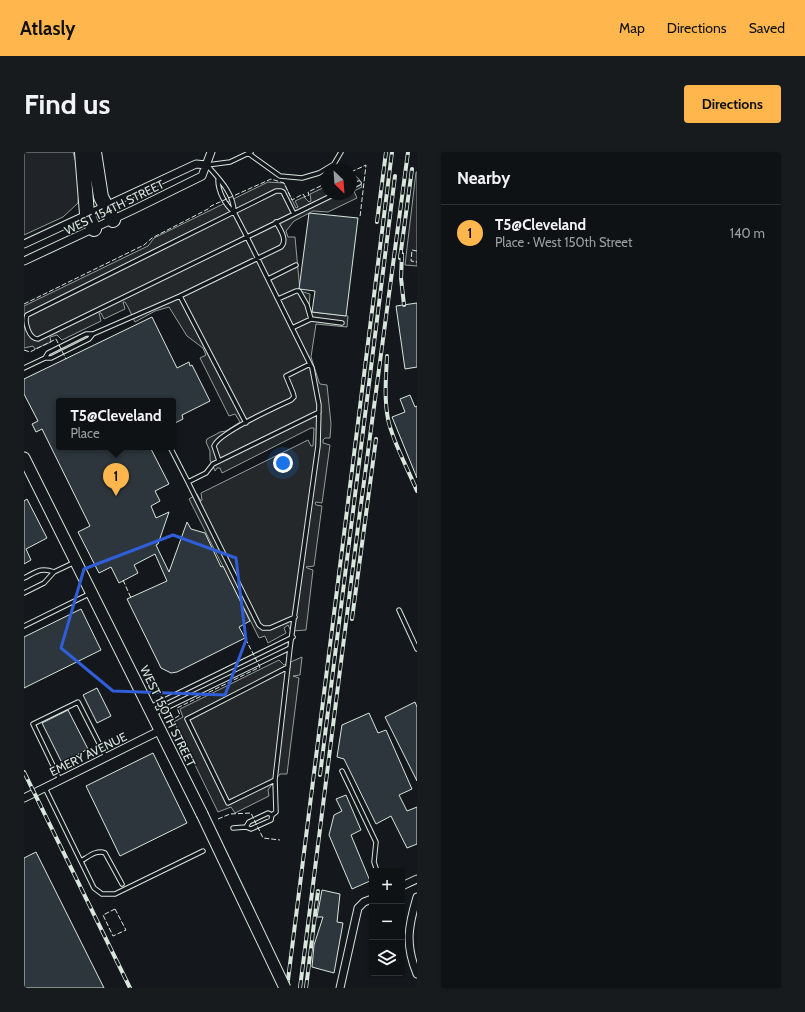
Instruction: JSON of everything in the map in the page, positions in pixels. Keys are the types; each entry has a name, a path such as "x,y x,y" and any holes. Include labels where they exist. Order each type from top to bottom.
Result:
{"highway":[{"path":"82,152 87,214 94,229"},
{"path":"94,152 99,187 113,220"}],"main road":[{"name":"WEST 150TH STREET","path":"24,458 161,730 285,988"}],"street":[{"name":"WEST 154TH STREET","path":"24,261 113,220 202,176 211,152"},
{"name":"WEST 154TH STREET","path":"24,244 196,164 207,165"},
{"name":"EMERY AVENUE","path":"25,796 161,730"},
{"path":"405,885 417,879"},
{"path":"417,897 411,918 409,936 411,960 417,974"},
{"path":"340,988 358,908 364,902 369,900"}],"lane":[{"path":"234,212 234,205 224,184 218,180 207,165 230,162 250,153 280,176 302,178 319,173 334,164 341,152"},
{"path":"218,180 218,186 228,207 234,212 310,364 314,378 319,412 318,450 290,648 275,780 276,812 272,815 271,820 251,829 246,827 234,828"},
{"path":"294,214 283,192 279,190 27,315 24,318 24,322 31,336 34,339 38,339 323,200"},
{"path":"45,358 48,352 73,340 86,334 93,334 180,296 281,247 284,244 284,240 276,222"},
{"path":"268,279 296,265"},
{"path":"278,299 299,291 311,319"},
{"path":"180,296 246,423"},
{"path":"292,328 311,319 342,323"},
{"path":"24,368 45,358 51,358 89,339 93,334"},
{"path":"219,461 214,449 217,440 291,400 294,397 286,376 310,364"},
{"path":"188,482 206,473 213,464 319,412"},
{"path":"172,450 259,625 263,628 270,628 295,617"},
{"path":"24,593 44,583 54,572 76,562"},
{"path":"24,578 41,570 54,572"},
{"path":"24,626 92,592"},
{"path":"399,610 417,649"},
{"path":"151,711 243,661 292,637"},
{"path":"151,711 247,669 290,648"},
{"path":"243,661 247,669"},
{"path":"275,780 228,803 187,719 288,667"},
{"path":"60,780 32,724 78,702 106,757"},
{"path":"342,771 376,842 374,862 376,868"},
{"path":"44,788 94,888 102,894 115,894 203,851"},
{"path":"246,827 249,822 268,813 272,815"},
{"path":"81,861 98,852 105,853 122,884"}],"highlighted area":[{"path":"173,535 236,558 246,640 225,695 113,691 61,648 84,569"}],"shaded area":[{"path":"24,152 73,152 80,177 78,203 63,217 24,235"},
{"path":"417,172 417,266 405,265"},
{"path":"357,177 359,179 362,187 357,190"},
{"path":"268,182 284,183 296,208 298,207 295,201 304,197 309,202 311,201 310,194 321,189 321,200 353,200 328,212 313,211 294,221 286,231 288,237 295,237 300,291 310,294 309,307 312,312 348,316 347,327 316,324 311,357 320,384 327,385 331,424 330,438 325,438 323,440 323,443 330,445 322,503 315,503 316,505 322,506 314,566 306,567 313,570 306,630 291,631 288,625 284,628 286,633 268,643 265,636 259,638 189,499 197,494 201,501 201,493 308,440 311,446 313,446 314,428 311,428 222,473 220,468 217,468 215,471 210,460 210,451 206,442 207,439 220,432 226,431 240,422 235,414 229,416 200,358 206,355 203,348 187,336 169,307 155,311 135,322 125,302 123,302 125,309 104,319 101,313 99,313 101,321 62,340 57,335 50,337 51,342 35,349 33,346 24,348 24,306 148,246 154,238"},
{"path":"302,657 300,675 293,676 299,678 287,774 280,774 275,780 268,790 269,796 235,813 231,807 218,812 174,722 183,717 180,709 279,660 284,665"}],"building":[{"path":"309,213 358,218 346,316 312,312 315,291 299,289"},
{"path":"417,303 417,367 405,369 396,306"},
{"path":"152,317 177,368 189,362 190,366 192,365 210,401 182,415 183,419 176,422 176,398 56,398 56,450 152,450 169,484 155,491 160,501 151,506 156,518 169,512 158,544 156,545 169,572 187,522 191,529 205,533 221,567 223,566 250,621 239,627 245,638 177,672 171,673 161,668 127,599 167,581 155,554 134,565 138,573 119,583 111,567 99,573 78,532 90,526 42,429 36,432 32,424 38,421 24,394 24,379"},
{"path":"410,395 415,407 417,406 417,478 392,417 405,412 400,399"},
{"path":"27,499 47,538 26,549 31,560 24,564 24,501"},
{"path":"81,609 101,650 24,688 24,637"},
{"path":"97,688 111,716 97,723 83,695"},
{"path":"415,702 417,707 417,781 385,717"},
{"path":"68,710 88,749 62,763 42,723"},
{"path":"369,713 378,733 386,730 412,789 399,795 407,811 417,807 417,844 407,848 391,816 376,824 344,759 337,757 342,725"},
{"path":"153,753 187,823 120,856 86,786"},
{"path":"346,795 361,830 351,835 369,881 352,889 329,835 334,815 342,811 336,799"},
{"path":"36,852 104,988 24,988 24,858"},
{"path":"322,890 340,894 337,922 343,923 334,973 312,967 314,945 323,917 317,917"}],"railway":[{"path":"377,222 386,152"},
{"path":"287,988 392,152"},
{"path":"300,988 359,519 408,152"},
{"path":"400,258 412,169"},
{"path":"320,775 395,176"},
{"path":"402,254 401,278 404,305"},
{"path":"387,356 386,395 388,419 397,445 417,491"},
{"path":"352,619 376,439"},
{"path":"24,772 130,988"},
{"path":"306,988 318,891"}],"fence":[{"path":"357,169 366,165 360,217"},
{"path":"24,304 144,245 152,238 208,209 211,206 271,179 284,183 292,200 303,194 305,197 309,195 308,192 321,186"},
{"path":"417,251 412,250 411,261 417,262"},
{"path":"24,350 30,352 56,339 66,359"},
{"path":"123,580 131,598"},
{"path":"169,722 180,715 177,708 260,667 245,638"},
{"path":"218,819 230,814 251,813 263,838 280,840"},
{"path":"115,909 126,930 113,936 103,915 115,909"}],"place":[{"name":"T5@Cleveland","path":"116,496"}]}
